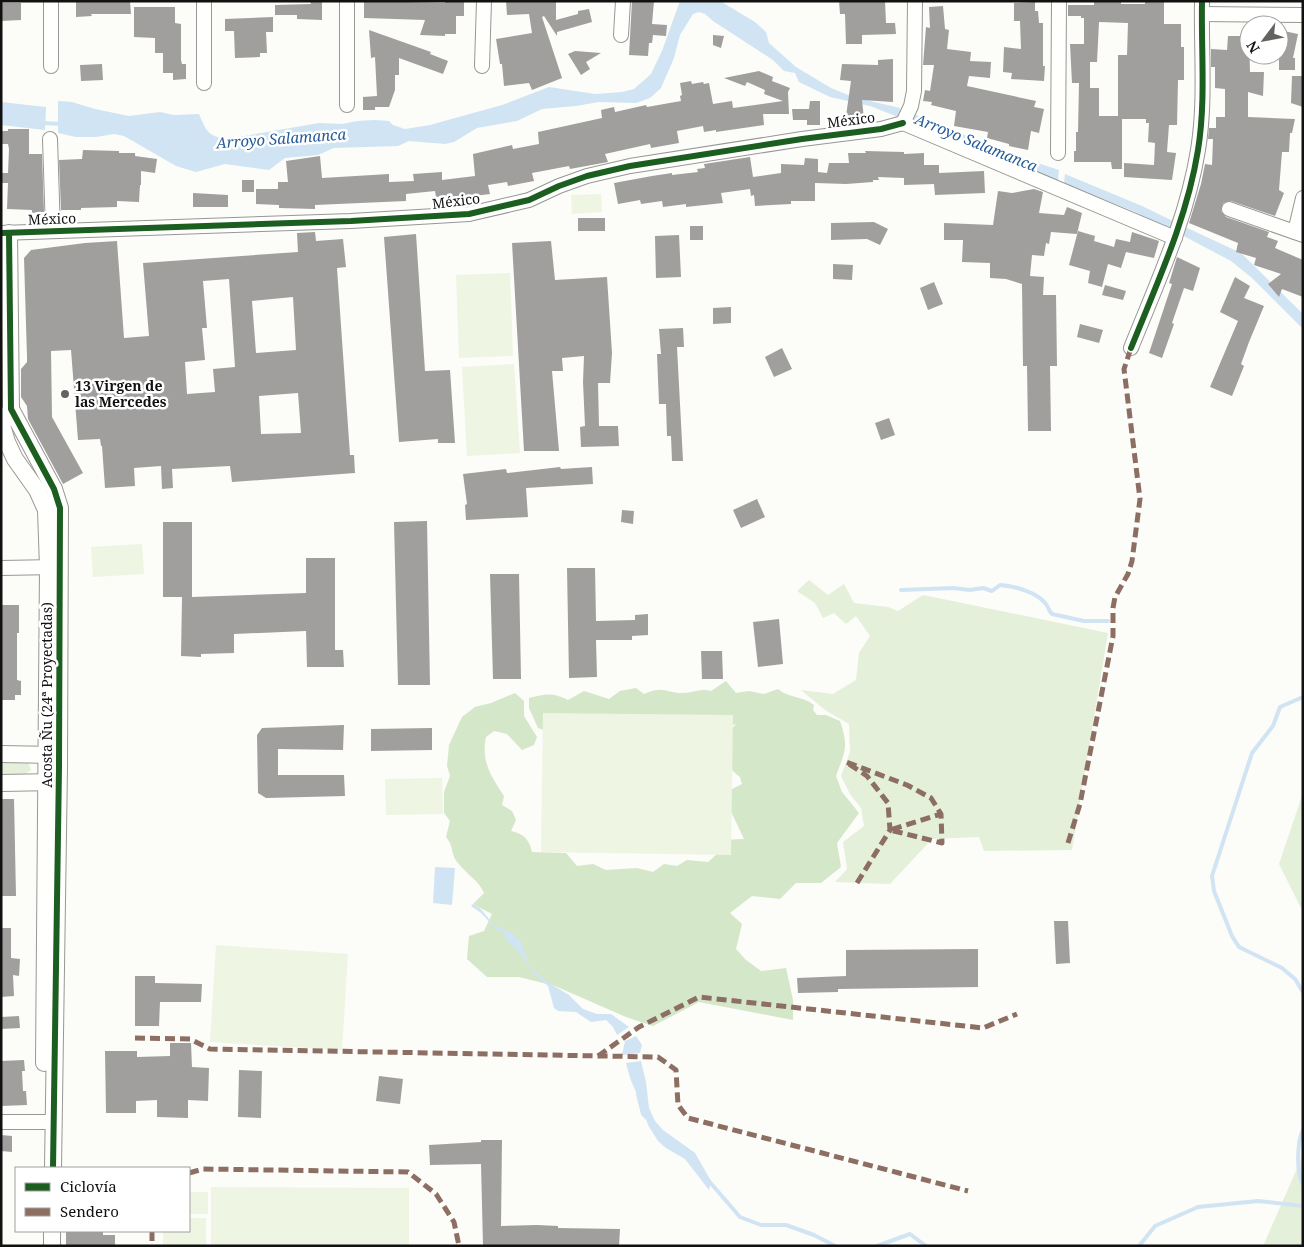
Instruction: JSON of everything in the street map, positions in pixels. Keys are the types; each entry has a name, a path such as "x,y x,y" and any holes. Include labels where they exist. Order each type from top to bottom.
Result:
{"street":[{"path":"50,1 51,66"},
{"path":"204,1 204,83"},
{"path":"347,1 347,105"},
{"path":"482,66 484,1"},
{"path":"621,35 623,1"},
{"path":"915,1 914,91 906,115 1175,238"},
{"path":"1058,153 1059,1"},
{"path":"1131,348 1175,238 1189,191 1198,150 1202,108 1202,8 1303,15"},
{"name":"México","path":"5,233 351,221 469,214 529,200 573,181 630,166 802,139 881,129 906,115"},
{"path":"50,139 52,231"},
{"path":"1230,209 1299,233 1303,198"},
{"name":"Acosta Ñu (24ª Proyectadas)","path":"5,233 8,403 2,425 7,442 37,490 46,510 54,567 49,1122 53,1167"},
{"path":"1,568 54,567"},
{"path":"1,754 53,755"},
{"path":"1,783 53,782"},
{"path":"1,1122 49,1122"},
{"name":"Acosta Ñu (24ª Proyectadas)","path":"43,1167 49,1122"},
{"path":"42,1246 43,1232"},
{"path":"52,1232 52,1246"}],"green space":[{"path":"601,194 602,212 572,214 571,195"},
{"path":"510,273 513,356 459,358 456,275"},
{"path":"514,364 520,453 467,456 462,367"},
{"path":"142,544 144,574 93,577 91,547"},
{"path":"809,580 828,595 844,584 854,603 888,607 898,611 923,595 1108,633 1072,850 984,851 979,837 932,839 890,884 835,882 847,869 843,842 864,826 861,808 850,794 841,776 850,752 849,724 825,710 801,690 833,694 856,680 859,653 870,636 856,616 846,624 834,613 823,618 815,603 797,591"},
{"path":"726,681 736,693 749,691 764,694 778,689 805,700 814,705 813,710 817,715 826,715 840,721 844,737 844,755 836,776 842,792 859,813 837,843 841,867 821,883 796,883 780,899 752,896 730,913 742,924 736,949 746,960 761,971 786,968 793,1000 793,1020 699,1002 653,1026 626,1017 555,986 519,977 487,977 467,959 469,936 484,931 492,914 473,904 484,893 455,859 446,837 450,821 444,813 444,792 450,776 447,766 449,745 462,717 475,707 491,703 515,693 524,701 524,716 537,737 534,745 522,750 507,734 494,731 486,737 485,754 491,775 504,796 502,805 512,811 516,820 511,831 525,838 532,852 566,853 577,866 593,864 606,870 637,868 653,872 664,864 677,866 687,860 708,862 716,855 720,840 744,839 728,805 732,789 742,784 740,777 731,768 727,752 728,733 736,724 712,732 552,733 538,728 529,708 529,698 549,694 568,700 584,691 609,699 620,691 636,688 644,694 656,690 677,693 711,691"},
{"path":"543,713 733,715 731,855 541,852"},
{"path":"1,760 28,762 31,770 24,775 1,775"},
{"path":"442,778 443,814 386,815 385,779"},
{"path":"1303,793 1303,912 1279,864"},
{"path":"216,945 348,954 342,1050 210,1042"},
{"path":"1303,1155 1303,1246 1263,1246"},
{"path":"211,1187 409,1188 409,1246 211,1246"},
{"path":"190,1192 208,1192 208,1214 190,1214"},
{"path":"190,1218 206,1218 206,1246 163,1246 163,1232 190,1232"}],"water":[{"path":"680,1 720,1 755,22 766,32 769,43 796,67 831,88 853,97 900,108 898,117 870,106 830,97 799,82 795,73 784,71 773,60 705,14 699,12 693,14 680,35 674,58 661,88 650,98 636,103 599,102 542,109 517,121 477,128 454,142 445,144 409,141 398,146 334,148 318,155 285,158 269,170 225,164 196,172 176,166 124,136 114,134 96,137 76,137 58,133 58,101 72,102 129,116 160,112 174,115 199,114 208,132 227,139 319,123 342,124 357,121 389,121 393,125 405,129 430,125 502,105 549,87 595,94 622,92 634,89 651,74 662,51"},
{"path":"1,102 46,107 45,130 1,125"},
{"path":"919,116 1016,156 1059,170 1058,181 915,123"},
{"path":"1065,174 1142,206 1177,223 1175,232 1133,211 1064,183"},
{"path":"1183,226 1241,253 1303,314 1303,329 1252,278 1231,261 1180,234"},
{"path":"435,867 455,868 452,905 433,903"},
{"path":"473,904 480,908 494,925 512,933 521,941 529,966 546,981 569,995 583,1009 597,1014 611,1014 629,1027 617,1035 613,1027 606,1020 591,1022 576,1012 558,1011 554,1008 548,986 534,974 518,951 509,943 503,932 497,930 481,913 471,906"},
{"path":"636,1036 642,1045 640,1053 622,1055 625,1041"},
{"path":"641,1061 649,1108 655,1121 663,1130 695,1153 711,1181 709,1190 685,1159 658,1141 648,1125 626,1063"}],"building":[{"path":"76,1 130,1 131,14 91,14 92,16 76,17"},
{"path":"310,1 322,1 322,20 297,19 297,15 275,15 275,5 311,4"},
{"path":"364,1 445,3 445,1 464,1 464,16 456,16 456,34 445,34 445,36 420,35 425,20 364,18"},
{"path":"506,1 556,1 556,20 578,14 578,11 589,9 592,22 557,32 557,36 544,16 542,17 562,78 532,90 529,83 504,86 502,64 500,64 496,39 532,33 529,14 507,15"},
{"path":"632,1 654,1 652,24 667,25 666,36 653,35 652,43 649,43 648,56 629,55"},
{"path":"839,1 885,1 886,23 895,23 896,34 862,35 862,44 846,44 845,14 840,14"},
{"path":"1094,1 1121,1 1121,4 1145,4 1145,1 1164,1 1164,24 1181,24 1181,47 1184,47 1184,80 1178,80 1177,125 1169,125 1167,152 1176,153 1172,180 1124,177 1124,163 1154,165 1155,143 1148,142 1149,123 1146,123 1146,119 1122,119 1122,169 1112,169 1111,162 1074,162 1076,132 1078,132 1079,83 1072,83 1070,44 1084,44 1084,18 1081,18 1081,16 1068,16 1068,5 1094,5","holes":["1099,22 1128,23 1127,55 1118,55 1118,116 1099,116 1099,88 1090,88 1090,62 1097,62"]},
{"path":"1035,2 1035,11 1038,11 1039,23 1043,23 1044,81 1011,79 1012,73 1003,72 1004,47 1021,49 1020,21 1014,21 1014,3"},
{"path":"1,3 21,3 21,20 1,21"},
{"path":"943,6 945,29 949,30 947,49 971,52 970,61 991,62 990,78 969,76 967,86 1036,101 1034,107 1044,109 1039,133 1031,131 1028,150 987,138 988,132 954,126 956,111 931,105 932,102 923,101 925,90 930,91 934,65 923,65 926,27 930,28 929,7"},
{"path":"134,7 175,7 175,23 181,24 181,60 182,64 186,64 186,79 173,80 173,73 163,73 163,53 155,53 155,38 134,37"},
{"path":"273,17 273,32 266,32 267,53 260,53 260,57 235,58 234,31 225,31 225,19"},
{"path":"369,30 431,52 430,54 448,61 443,74 399,58 399,75 395,75 395,90 389,107 375,107 375,110 363,110 363,97 377,96 375,57 371,58"},
{"path":"1289,32 1298,34 1293,58 1295,58 1295,70 1279,70 1279,65 1289,65"},
{"path":"713,35 724,36 721,48 713,45"},
{"path":"1228,36 1239,36 1239,65 1250,65 1250,72 1264,72 1263,96 1248,92 1248,117 1295,119 1292,133 1290,133 1289,152 1282,152 1279,190 1284,193 1275,216 1231,201 1223,203 1221,211 1226,217 1269,232 1267,237 1278,241 1275,248 1303,260 1303,297 1282,289 1279,297 1268,284 1281,274 1254,265 1256,258 1236,252 1238,243 1189,223 1205,164 1212,165 1213,139 1208,139 1209,128 1216,128 1216,117 1225,117 1225,89 1215,88 1215,67 1211,67 1211,49 1227,50"},
{"path":"575,51 601,53 586,62 590,69 581,75 568,54"},
{"path":"893,59 893,102 862,100 864,119 854,120 853,117 846,116 851,81 840,80 842,64 878,65 878,60"},
{"path":"102,64 103,80 81,81 80,65"},
{"path":"759,71 773,77 772,81 790,88 788,92 789,114 763,114 764,125 716,132 716,130 704,132 703,126 677,131 679,143 651,148 650,144 605,154 608,162 570,169 569,166 532,173 534,181 508,186 507,182 488,185 490,194 450,199 450,196 436,197 435,191 406,194 406,201 315,205 315,209 279,208 279,205 256,204 256,189 278,189 278,182 288,182 286,161 320,156 322,178 389,174 389,182 414,181 413,174 442,172 442,180 475,176 473,154 512,145 513,149 539,144 538,132 602,118 601,110 614,107 615,112 646,105 647,107 681,101 680,83 691,81 692,84 709,83 713,104 732,101 733,108 783,101 764,94 765,90 747,82 745,86 724,78"},
{"path":"1292,76 1303,76 1303,107 1291,103"},
{"path":"810,101 820,101 820,125 807,125 807,120 793,120 792,109 809,109"},
{"path":"8,129 29,129 29,154 42,154 44,212 32,213 32,210 7,209 8,183 1,183 1,173 8,173 9,149 8,144 1,144 1,131 8,131"},
{"path":"83,150 119,151 119,153 135,153 135,156 157,159 155,173 141,171 139,202 117,201 117,207 61,210 59,160 82,159"},
{"path":"865,151 904,152 904,154 924,153 924,165 939,165 939,173 984,171 985,193 935,195 934,184 904,185 904,178 878,177 879,180 873,180 873,182 846,184 815,183 815,201 791,201 791,204 755,206 754,195 751,196 750,189 721,193 723,203 686,207 686,204 663,207 662,201 641,204 640,200 618,204 614,183 672,173 672,175 698,172 697,169 705,168 704,164 750,157 753,177 781,173 781,164 804,165 805,158 818,159 818,172 827,173 829,163 849,163 848,153 866,153"},
{"path":"242,180 254,180 254,192 242,192"},
{"path":"1034,189 1043,192 1039,213 1064,215 1067,207 1082,213 1077,234 1051,232 1049,244 1046,243 1044,256 1032,255 1030,276 1044,277 1043,295 1056,295 1057,366 1050,366 1051,431 1028,431 1027,366 1023,366 1022,284 1006,279 990,278 990,263 962,262 963,240 944,240 944,223 993,225 998,191 1012,193"},
{"path":"193,193 228,195 228,207 193,207"},
{"path":"578,218 605,218 605,231 578,231"},
{"path":"874,222 888,229 880,245 867,239 831,240 831,223"},
{"path":"690,226 703,226 703,240 690,240"},
{"path":"1078,231 1095,236 1094,241 1114,247 1116,239 1130,242 1132,232 1159,241 1154,258 1126,252 1121,268 1108,264 1102,287 1088,283 1090,271 1069,265"},
{"path":"315,232 316,241 343,239 346,267 337,268 350,455 354,455 355,473 232,482 230,466 172,469 173,488 162,489 161,466 134,468 135,486 105,488 100,439 78,440 71,350 51,351 52,417 83,473 63,484 28,419 27,406 21,397 21,369 27,362 24,258 31,250 117,241 124,338 149,336 143,263 298,252 297,233","holes":["229,279 235,367 213,369 215,392 187,394 185,362 205,360 202,328 207,328 203,281","293,297 296,350 256,353 252,301","298,393 301,433 261,434 259,396"]},
{"path":"416,234 425,371 450,370 455,443 438,443 438,439 399,442 384,237"},
{"path":"679,235 681,277 656,278 655,236"},
{"path":"551,241 555,280 607,277 612,353 610,383 598,383 599,426 618,426 619,446 581,447 580,427 585,426 584,356 562,358 563,371 552,371 559,451 524,451 512,243"},
{"path":"1177,257 1200,268 1193,291 1184,288 1162,358 1149,353 1172,284 1169,283"},
{"path":"833,264 853,265 852,280 833,279"},
{"path":"1235,277 1250,286 1244,298 1264,306 1241,364 1244,366 1232,396 1210,387 1238,321 1220,312"},
{"path":"934,282 943,304 928,310 920,288"},
{"path":"1105,285 1126,291 1123,300 1102,295"},
{"path":"731,307 731,323 713,324 713,308"},
{"path":"1080,324 1103,330 1099,343 1077,337"},
{"path":"683,328 684,347 677,347 683,461 672,461 671,436 667,436 666,404 659,404 657,354 661,354 659,329"},
{"path":"782,348 792,369 774,377 765,357"},
{"path":"889,418 895,435 881,440 875,423"},
{"path":"560,467 561,469 592,467 593,484 526,488 528,517 466,520 465,505 467,504 463,474 506,469 507,473"},
{"path":"757,499 765,517 741,528 733,510"},
{"path":"622,510 634,511 633,524 621,522"},
{"path":"427,521 430,685 398,685 394,522"},
{"path":"163,522 192,522 192,597 306,593 306,558 335,558 335,650 343,650 344,667 307,667 306,631 234,634 234,653 201,654 201,657 181,656 182,597 163,597"},
{"path":"567,568 595,568 596,621 635,620 635,615 648,614 648,635 632,636 632,640 596,640 597,677 569,678"},
{"path":"490,574 519,574 521,679 493,679"},
{"path":"1,605 19,605 17,680 21,681 21,695 15,695 15,700 1,700"},
{"path":"779,619 783,664 758,667 753,622"},
{"path":"701,651 722,651 723,679 702,679"},
{"path":"344,725 343,750 278,749 278,775 344,775 345,796 266,798 258,793 257,735 262,728"},
{"path":"432,728 432,750 371,751 371,729"},
{"path":"1,799 14,799 16,896 1,896"},
{"path":"1054,921 1068,921 1070,963 1056,964"},
{"path":"1,928 11,928 11,958 20,959 19,976 13,975 14,996 1,997"},
{"path":"978,949 978,987 838,989 838,992 798,993 797,978 846,976 846,950"},
{"path":"135,976 155,976 155,983 202,984 201,1002 160,1002 159,1026 135,1026"},
{"path":"19,1016 20,1028 1,1029 1,1017"},
{"path":"170,1043 191,1043 192,1067 209,1068 208,1101 188,1100 188,1118 157,1117 157,1100 136,1101 136,1113 106,1113 105,1051 137,1051 137,1057 170,1056"},
{"path":"24,1060 25,1071 22,1071 23,1091 26,1091 27,1105 1,1106 1,1061"},
{"path":"239,1070 262,1071 261,1118 238,1117"},
{"path":"379,1076 403,1079 400,1104 376,1101"},
{"path":"1,1135 12,1136 12,1152 1,1151"},
{"path":"481,1140 502,1140 501,1226 537,1225 558,1226 558,1228 620,1229 619,1246 483,1246 481,1164 430,1165 429,1145 481,1142"},
{"path":"66,1232 103,1232 103,1235 115,1235 115,1246 66,1246"}],"waterway":[{"name":"Arroyo Salamanca","path":"895,111 922,119"},
{"name":"Arroyo Salamanca","path":"41,123 62,124"},
{"path":"901,590 953,588 970,590 983,588 992,591 1000,585 1025,590 1037,596 1046,604 1052,614 1084,621 1108,621"},
{"name":"Arroyo Salamanca","path":"1303,697 1280,707 1273,726 1252,753 1212,876 1214,891 1232,936 1239,947 1282,968 1295,979 1303,992"},
{"path":"638,1094 643,1114 647,1118"},
{"name":"Arroyo Salamanca","path":"1303,1130 1299,1142 1298,1157 1299,1172 1303,1184"},
{"path":"708,1180 740,1217 761,1225 786,1225 814,1235 835,1246"},
{"path":"1139,1246 1155,1226 1198,1207 1258,1201 1303,1206"},
{"path":"877,1246 910,1234 926,1246"}],"marked path":[{"path":"1068,843 1080,804 1113,636 1115,597 1128,574 1132,561 1140,499 1124,369 1131,348"},
{"path":"857,883 890,830 888,803 867,776 846,762 907,785 931,798 941,814 942,843 890,830 941,814"},
{"path":"598,1056 639,1027 699,997 983,1028 1017,1014"},
{"path":"135,1038 190,1039 210,1049 658,1057 676,1070 678,1105 688,1118 968,1191"},
{"path":"190,1173 203,1169 408,1172 436,1194 454,1222 459,1246"},
{"path":"152,1232 152,1246"}],"cycle path":[{"path":"1131,348 1179,226 1193,176 1202,113 1202,1"},
{"path":"2,233 351,221 469,214 529,200 587,176 630,166 802,139 881,129 903,123"},
{"path":"9,233 11,409 54,489 60,508 59,767 53,1167"}],"place":[{"name":"13 Virgen de las Mercedes","path":"65,394"}]}
